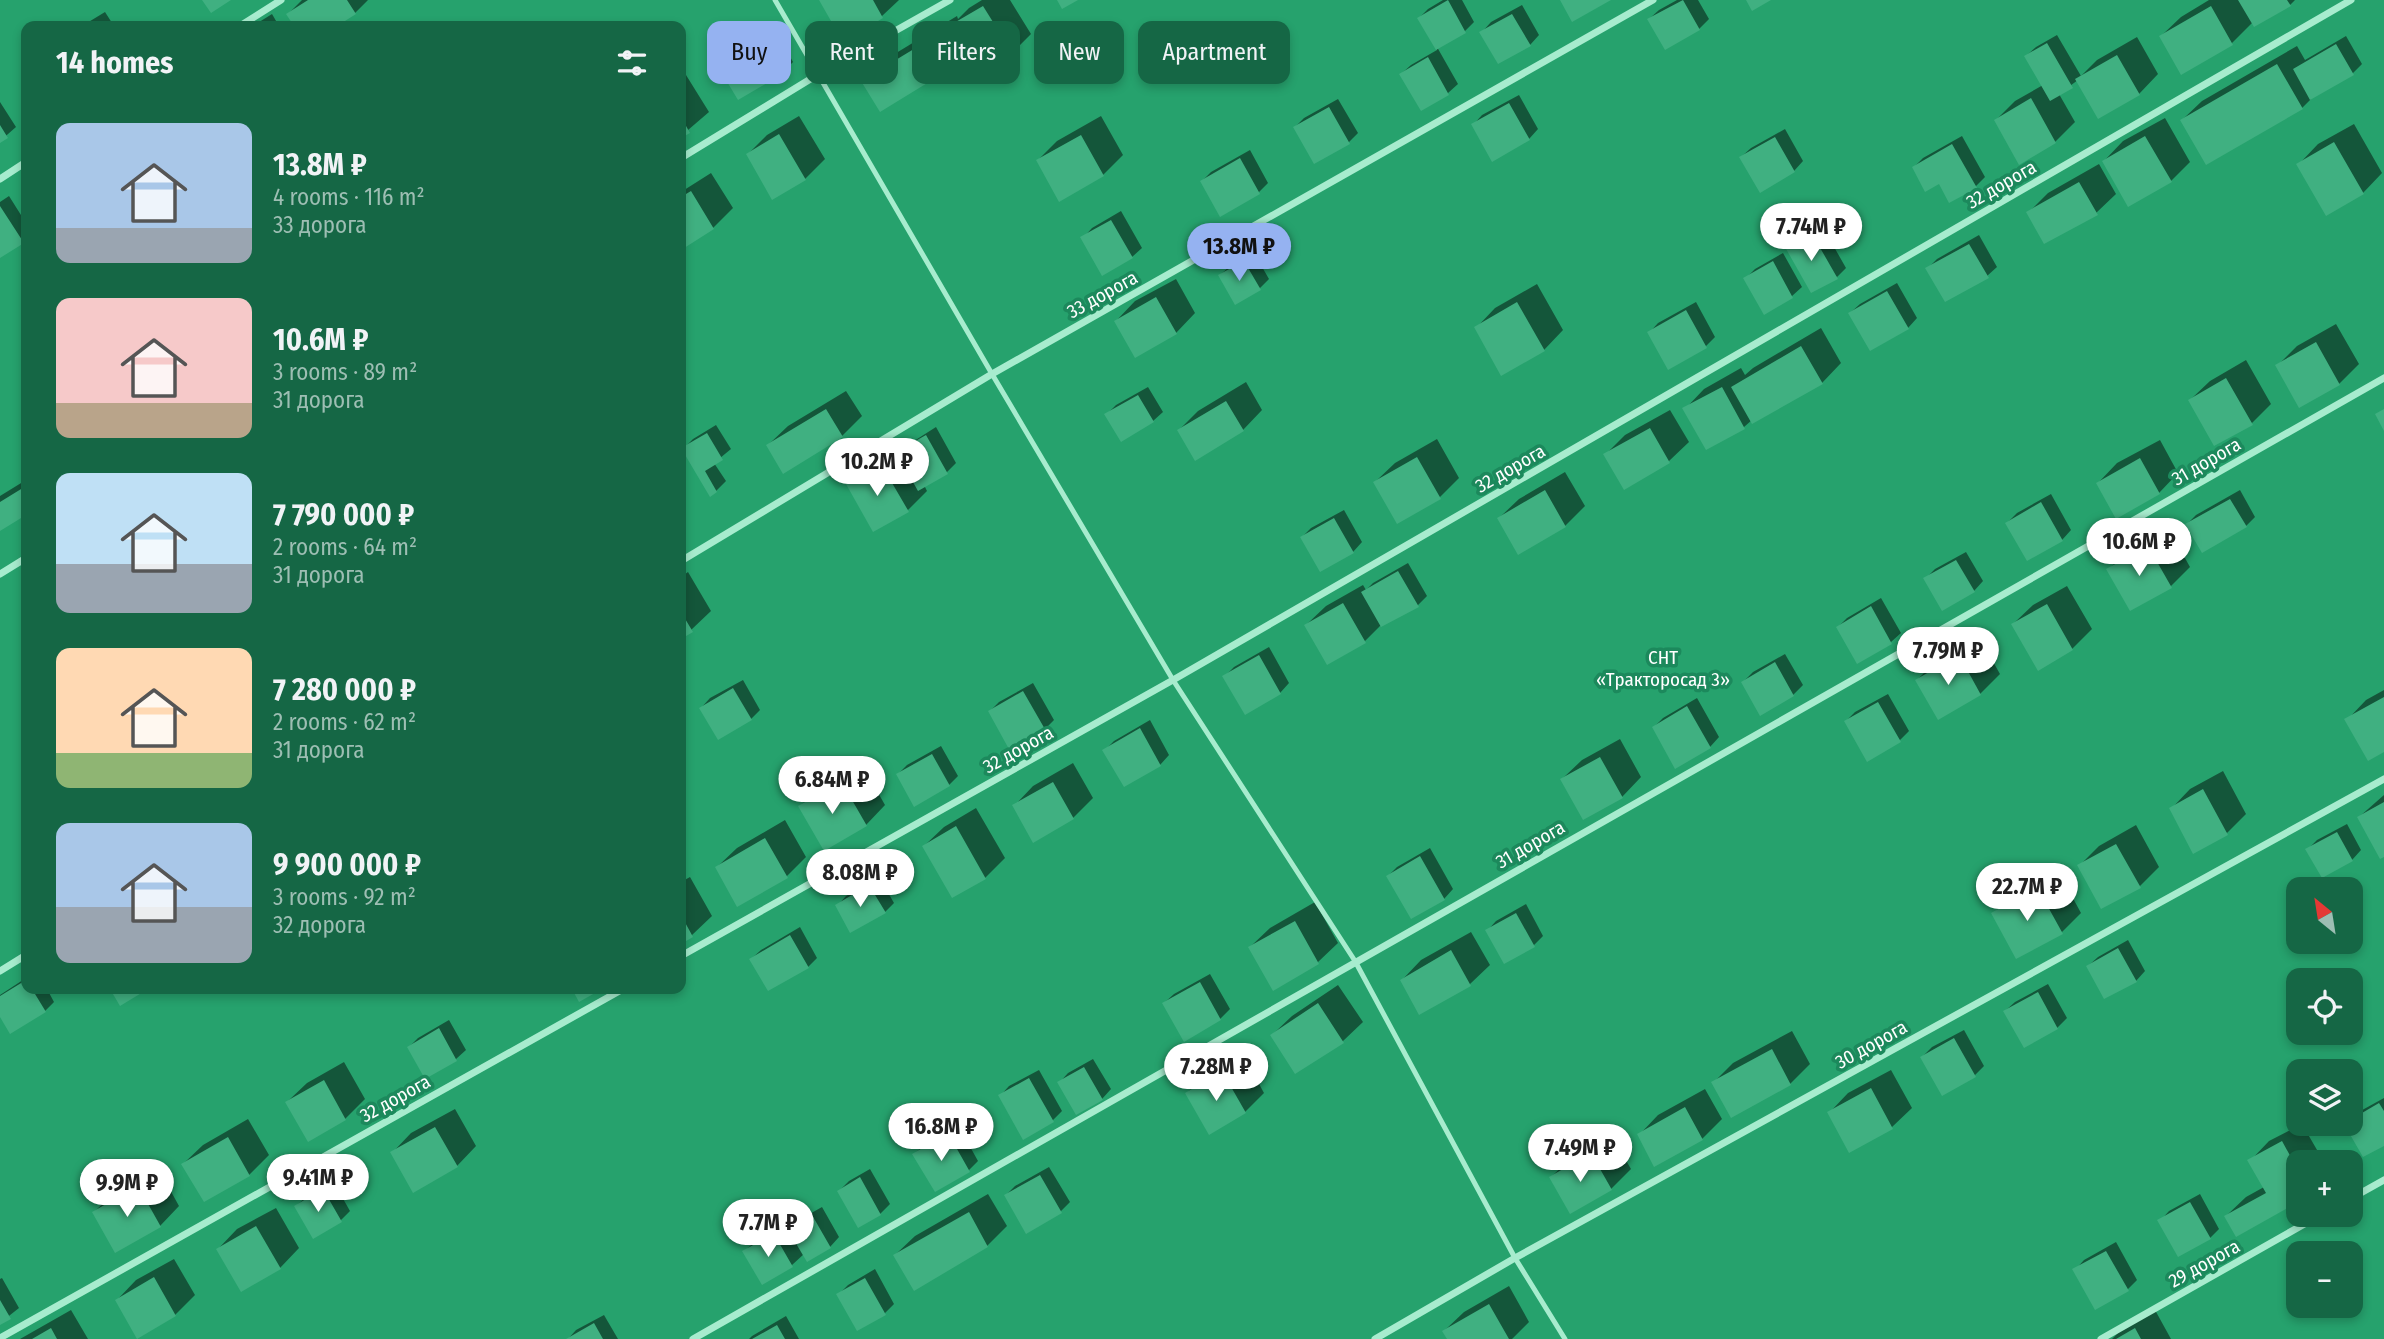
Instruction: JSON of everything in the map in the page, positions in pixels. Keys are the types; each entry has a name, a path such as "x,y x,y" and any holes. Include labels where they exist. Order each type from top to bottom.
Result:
{"street":[{"path":"248,21 281,0"},
{"path":"898,29 950,0"},
{"name":"33 дорога","path":"686,558 992,374 1653,0"},
{"name":"32 дорога","path":"686,954 1173,680 2351,0"},
{"path":"686,155 805,82"},
{"path":"0,179 21,165"},
{"name":"31 дорога","path":"693,1339 2384,378"},
{"path":"0,574 21,561"},
{"name":"30 дорога","path":"1375,1339 1515,1258 2384,779"},
{"path":"0,971 21,958"},
{"name":"32 дорога","path":"0,1338 614,994"},
{"path":"2363,1192 2384,1180"},
{"name":"29 дорога","path":"2101,1339 2299,1227"}],"lane":[{"path":"775,0 805,54"},
{"path":"822,84 1173,680 1355,961 1515,1258 1565,1339"}],"green space":[{"name":"СНТ «Тракторосад 3»","path":"0,0 2384,0 2384,1339 0,1339"}],"building":[{"path":"202,0 231,0 211,13"},
{"path":"308,0 347,0 356,14 345,21 291,21 286,14"},
{"path":"819,0 873,0 883,18 878,21 831,21"},
{"path":"1057,0 1078,0 1062,9"},
{"path":"1448,0 1466,33 1436,50 1417,18"},
{"path":"1560,0 1611,0 1572,22"},
{"path":"1683,0 1700,30 1665,50 1647,19"},
{"path":"1746,0 1771,0 1752,11"},
{"path":"2238,0 2287,0 2291,6 2254,27"},
{"path":"983,6 992,21 957,21"},
{"path":"2211,6 2233,45 2181,75 2159,36"},
{"path":"1512,14 1531,46 1498,64 1479,32"},
{"path":"2047,43 2073,88 2050,101 2024,56"},
{"path":"2336,44 2354,75 2310,100 2293,69"},
{"path":"912,50 912,84 926,84 880,112 863,84 898,84 898,59"},
{"path":"2117,55 2140,95 2098,119 2075,79"},
{"path":"1428,57 1449,95 1421,111 1399,74"},
{"path":"2277,64 2303,109 2206,165 2180,120"},
{"path":"728,84 765,84 738,100"},
{"path":"2031,98 2056,143 2019,165 1994,120"},
{"path":"1509,103 1530,140 1492,162 1471,124"},
{"path":"1329,107 1350,144 1314,164 1293,127"},
{"path":"0,125 8,138 0,143"},
{"path":"779,134 806,180 772,200 746,154"},
{"path":"1081,135 1104,176 1059,202 1036,160"},
{"path":"2145,136 2172,182 2128,207 2102,161"},
{"path":"1775,137 1795,172 1760,193 1739,157"},
{"path":"2334,142 2364,194 2326,216 2296,164"},
{"path":"1952,144 1977,188 1949,203 1939,184 1925,192 1912,167"},
{"path":"1240,158 1260,194 1220,217 1200,181"},
{"path":"2079,182 2098,215 2044,244 2026,212"},
{"path":"691,191 714,229 686,247 686,194"},
{"path":"0,206 21,238 21,245 0,258"},
{"path":"1111,220 1133,258 1102,276 1080,237"},
{"path":"1811,232 1838,279 1811,293 1785,247"},
{"path":"1969,244 1989,278 1945,302 1925,268"},
{"path":"1244,261 1261,290 1235,305 1218,275"},
{"path":"1773,261 1793,298 1764,315 1743,278"},
{"path":"1887,291 1909,329 1870,351 1848,313"},
{"path":"1156,297 1177,334 1135,358 1114,321"},
{"path":"1517,302 1545,351 1501,376 1474,327"},
{"path":"1686,310 1707,348 1668,370 1647,332"},
{"path":"2316,342 2340,385 2299,408 2275,365"},
{"path":"1801,346 1823,384 1752,424 1731,387"},
{"path":"2226,378 2253,425 2214,446 2188,400"},
{"path":"1722,387 1745,429 1706,450 1682,408"},
{"path":"1138,395 1154,422 1121,442 1104,414"},
{"path":"1226,401 1244,431 1195,461 1177,430"},
{"path":"826,409 843,437 783,474 766,445"},
{"path":"2384,409 2384,431 2375,414"},
{"path":"1650,428 1670,463 1624,490 1603,454"},
{"path":"707,433 723,460 705,471 717,492 710,497 686,456 686,445"},
{"path":"926,435 948,474 918,491 896,452"},
{"path":"1417,457 1441,499 1397,524 1373,482"},
{"path":"2140,458 2160,494 2116,519 2096,483"},
{"path":"881,464 909,512 873,532 846,484"},
{"path":"21,489 21,518 0,531 0,502"},
{"path":"1545,490 1566,527 1518,555 1497,518"},
{"path":"2230,499 2247,527 2202,553 2185,524"},
{"path":"2041,502 2063,541 2027,561 2005,523"},
{"path":"1334,518 1354,553 1320,572 1300,537"},
{"path":"2148,546 2172,588 2130,611 2106,569"},
{"path":"1956,560 1975,592 1942,611 1923,578"},
{"path":"1398,571 1419,607 1381,627 1361,592"},
{"path":"1343,603 1366,643 1327,665 1304,625"},
{"path":"2047,604 2073,650 2038,671 2011,624"},
{"path":"1871,606 1892,644 1857,664 1836,627"},
{"path":"686,620 693,632 686,636"},
{"path":"1259,655 1281,694 1245,715 1222,676"},
{"path":"1959,655 1981,695 1938,720 1915,680"},
{"path":"1775,662 1794,696 1760,716 1741,682"},
{"path":"733,688 752,720 718,740 699,708"},
{"path":"1023,691 1046,731 1010,751 988,711"},
{"path":"2384,697 2384,752 2368,761 2344,719"},
{"path":"1878,702 1901,742 1867,762 1844,721"},
{"path":"1687,706 1711,748 1675,769 1652,727"},
{"path":"1140,728 1161,766 1124,787 1102,750"},
{"path":"932,754 950,786 914,807 896,774"},
{"path":"1600,757 1623,798 1583,820 1560,779"},
{"path":"841,781 867,826 824,851 798,806"},
{"path":"1053,782 1074,819 1033,843 1012,805"},
{"path":"2203,789 2228,835 2193,854 2169,808"},
{"path":"2384,802 2384,857 2380,859 2357,817"},
{"path":"956,826 986,879 952,898 922,846"},
{"path":"2337,832 2353,861 2321,877 2305,849"},
{"path":"765,838 788,878 737,907 715,867"},
{"path":"2116,844 2141,888 2101,909 2077,865"},
{"path":"1420,856 1445,900 1411,919 1386,876"},
{"path":"869,885 886,913 850,933 835,905"},
{"path":"2037,887 2063,934 2016,959 1991,913"},
{"path":"1516,913 1535,947 1504,964 1485,930"},
{"path":"1295,921 1319,964 1273,991 1248,947"},
{"path":"686,924 693,937 686,941"},
{"path":"790,935 809,968 768,991 749,959"},
{"path":"2118,948 2137,982 2104,999 2086,966"},
{"path":"1451,950 1471,986 1419,1015 1400,980"},
{"path":"1200,982 1221,1020 1184,1042 1162,1003"},
{"path":"21,983 21,994 35,994 46,1012 10,1034 0,1017 0,996"},
{"path":"2038,992 2058,1029 2024,1048 2003,1011"},
{"path":"113,994 140,994 120,1006"},
{"path":"575,994 593,994 579,1002"},
{"path":"1318,1003 1344,1043 1295,1074 1270,1035"},
{"path":"439,1028 457,1061 425,1079 407,1047"},
{"path":"1954,1038 1976,1077 1942,1096 1920,1057"},
{"path":"1772,1049 1791,1085 1731,1118 1711,1082"},
{"path":"1084,1067 1103,1100 1076,1115 1057,1082"},
{"path":"1222,1071 1246,1113 1209,1135 1185,1093"},
{"path":"1029,1078 1054,1122 1023,1140 998,1095"},
{"path":"324,1080 346,1120 308,1142 285,1102"},
{"path":"1871,1088 1893,1129 1849,1153 1827,1112"},
{"path":"2379,1103 2384,1111 2384,1146 2363,1157 2363,1150 2359,1150 2351,1136 2363,1136 2363,1112"},
{"path":"1685,1107 1703,1140 1654,1167 1637,1134"},
{"path":"435,1127 458,1167 413,1193 390,1152"},
{"path":"948,1133 970,1172 935,1192 912,1154"},
{"path":"228,1137 250,1176 204,1202 181,1164"},
{"path":"2282,1141 2287,1150 2286,1209 2236,1237 2224,1216 2266,1193 2247,1160"},
{"path":"1591,1153 1612,1190 1570,1214 1549,1177"},
{"path":"1040,1175 1062,1213 1026,1234 1004,1195"},
{"path":"860,1177 881,1215 858,1228 837,1191"},
{"path":"138,1186 161,1227 115,1253 92,1212"},
{"path":"323,1189 342,1222 313,1239 294,1206"},
{"path":"2190,1202 2211,1239 2178,1257 2157,1220"},
{"path":"969,1212 988,1247 914,1291 893,1255"},
{"path":"812,1215 831,1248 807,1262 788,1230"},
{"path":"256,1226 281,1269 241,1292 216,1249"},
{"path":"774,1234 793,1267 762,1285 742,1251"},
{"path":"2106,1251 2129,1291 2095,1310 2072,1269"},
{"path":"154,1277 176,1316 137,1339 115,1300"},
{"path":"865,1278 886,1315 857,1331 836,1294"},
{"path":"0,1300 11,1319 0,1325"},
{"path":"1489,1304 1509,1339 1447,1339 1442,1331"},
{"path":"594,1323 603,1339 566,1339"},
{"path":"777,1325 785,1339 752,1339"},
{"path":"51,1328 57,1339 32,1339"},
{"path":"2135,1328 2141,1339 2116,1339"}]}
